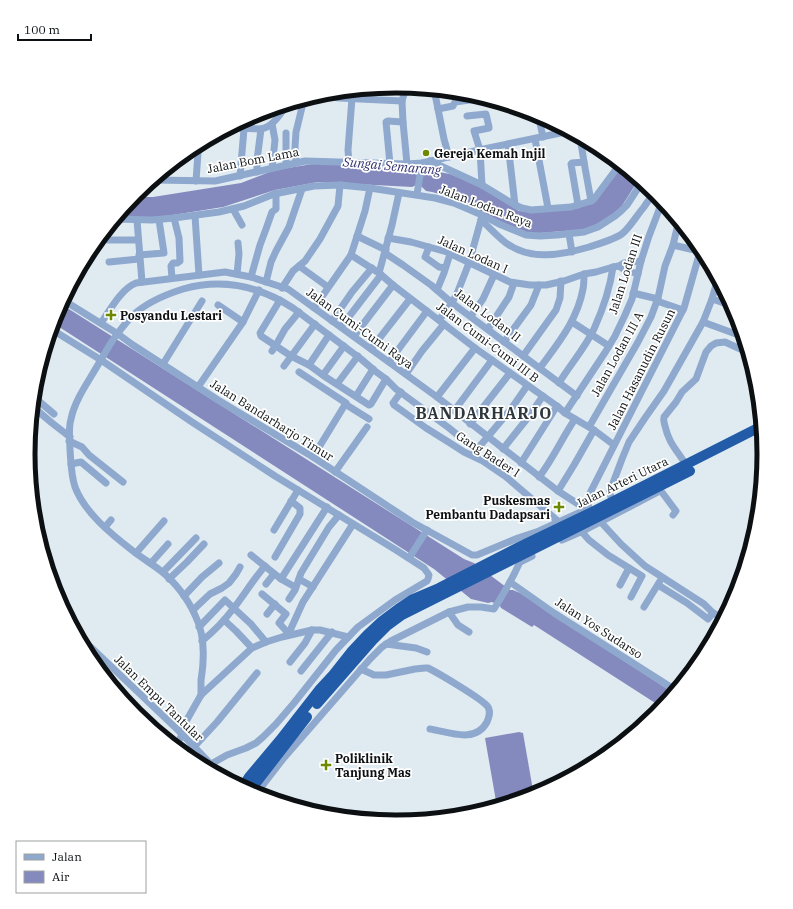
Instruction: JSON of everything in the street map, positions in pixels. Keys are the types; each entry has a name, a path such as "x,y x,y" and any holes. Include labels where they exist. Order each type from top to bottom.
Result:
{"highway":[{"name":"Jalan Arteri Utara","path":"676,474 686,465 757,429"},
{"name":"Jalan Arteri Utara","path":"520,554 531,537 593,513 757,437"},
{"name":"Jalan Arteri Utara","path":"321,693 387,626 402,615 441,591 494,564 520,554 593,513"},
{"path":"245,783 321,693"},
{"path":"253,786 321,693"}],"street":[{"path":"404,93 402,101 407,164"},
{"path":"435,95 449,157"},
{"path":"339,98 402,101"},
{"path":"349,162 348,150 352,98"},
{"path":"438,109 453,106 455,102 468,100"},
{"path":"296,163 296,132 303,105"},
{"path":"240,129 267,128 282,111"},
{"path":"467,116 486,114 489,128 474,131 480,150 482,185"},
{"path":"390,164 386,122 388,120 403,122"},
{"path":"538,122 548,208"},
{"path":"272,124 275,140 272,168"},
{"path":"240,176 244,129 246,126"},
{"path":"257,172 261,129"},
{"path":"286,133 286,165"},
{"name":"Jalan Bom Lama","path":"161,180 215,181 305,161 407,164 422,167 430,161 562,133"},
{"path":"508,144 515,205"},
{"path":"581,144 591,201"},
{"path":"196,181 198,152"},
{"path":"430,161 482,185 515,205 531,210 578,205 591,201 617,168"},
{"path":"578,205 571,164 584,162"},
{"path":"417,194 422,167"},
{"path":"282,288 293,271 305,261 320,239 338,206 340,185"},
{"name":"Jalan Lodan Raya","path":"122,219 159,220 195,216 233,209 276,194 314,186 340,185 417,194 436,198 454,203 482,218 526,235 540,236 584,232 598,227 616,216 627,205 639,187"},
{"path":"314,308 351,255 358,236 370,188"},
{"path":"266,282 271,262 289,227 302,189"},
{"path":"341,327 380,274 399,193"},
{"path":"251,276 272,212 276,209 276,194"},
{"path":"406,374 442,322 458,291 469,263 482,218 508,244 522,252 538,255 567,253 619,236 630,225 651,198"},
{"name":"Jalan Lodan III","path":"566,413 609,346 625,315 632,299 641,261 660,207"},
{"path":"233,209 242,225"},
{"path":"195,216 199,275"},
{"path":"172,278 171,266 173,263 180,261 180,238 174,218"},
{"path":"137,220 142,282"},
{"path":"109,262 164,252 159,220"},
{"name":"Jalan Lodan III A","path":"558,491 646,328 657,300 665,266 673,245 677,227"},
{"path":"569,234 572,252"},
{"name":"Jalan Lodan II","path":"358,236 403,265 577,396"},
{"name":"Jalan Lodan I","path":"388,238 429,247 450,254 510,282 530,285 546,286 624,263 641,261"},
{"path":"108,240 138,240"},
{"path":"237,274 238,243"},
{"path":"673,245 694,249"},
{"path":"429,247 425,258 439,267 445,268"},
{"path":"437,290 450,254"},
{"name":"Jalan Cumi-Cumi III B","path":"351,255 372,268 410,299 527,386 614,445"},
{"name":"Jalan Hasanudin Rusun","path":"593,513 589,496 683,310 699,257"},
{"path":"299,266 328,287"},
{"path":"559,383 594,329 616,266 638,274"},
{"path":"332,321 352,292 372,268"},
{"path":"223,284 225,272"},
{"name":"Jalan Cumi-Cumi Raya","path":"101,323 122,294 136,282 225,272 251,276 290,291 406,374 558,491 593,513"},
{"path":"540,368 572,322 583,288 584,274"},
{"path":"471,316 483,299 494,275"},
{"path":"523,356 556,310 560,298 561,281"},
{"path":"488,329 509,297 514,283"},
{"path":"201,695 203,661 202,641 200,627 192,610 184,596 163,572 136,553 105,527 88,508 75,486 70,464 70,420 76,404 116,335 131,317 141,308 154,300 183,289 223,284 243,286 259,290 280,300 298,312 358,356 386,378 392,386 449,428 474,453 527,386"},
{"path":"354,336 393,285"},
{"path":"504,342 531,305 539,285"},
{"path":"611,497 610,491 629,442 664,391 702,322 716,285"},
{"path":"198,387 243,322 259,290"},
{"path":"633,293 683,310"},
{"path":"371,349 410,299"},
{"path":"712,299 724,303"},
{"path":"280,300 260,333 274,348 309,365 369,405 386,378"},
{"path":"163,364 202,301"},
{"name":"Jalan Bandarharjo Timur","path":"68,303 198,387 313,457 426,532 472,555 477,555 518,538 531,537"},
{"path":"218,305 243,322"},
{"path":"389,362 427,311"},
{"path":"274,348 285,329 298,312"},
{"path":"572,322 609,346"},
{"path":"702,322 738,335"},
{"path":"284,366 315,324"},
{"path":"56,332 102,358 187,419 298,490 353,524 410,556 424,568 429,575 427,581 395,600 358,627 336,650 280,719 263,737 256,743 227,755 211,764"},
{"path":"309,365 330,335"},
{"path":"686,465 670,441 663,419 682,392 696,379 706,352 712,346 716,343 725,342 743,350"},
{"path":"323,375 344,346"},
{"path":"436,397 475,348"},
{"path":"337,384 358,356"},
{"path":"454,411 492,360"},
{"path":"356,396 373,369"},
{"path":"299,372 346,402 345,404 369,419"},
{"path":"470,424 510,373"},
{"name":"Gang Bader I","path":"401,392 394,405 426,428 464,452 474,453 505,476 559,522"},
{"path":"503,449 543,396"},
{"path":"39,401 54,414"},
{"path":"313,457 345,404"},
{"path":"521,463 557,406"},
{"path":"38,411 69,439 82,447 123,482"},
{"path":"539,477 555,453 574,419"},
{"path":"335,472 367,427"},
{"path":"70,464 81,462 106,483"},
{"path":"260,789 283,759 361,669 386,644 449,612 468,607 494,609 509,585 520,554 559,542 581,531 593,513 611,497 670,468 673,468 676,474 677,482 661,491 593,513 559,522 531,537"},
{"path":"274,530 298,490"},
{"path":"661,491 676,511 673,515"},
{"path":"275,556 300,514 300,508 291,501"},
{"path":"280,579 327,507"},
{"path":"593,513 621,544 645,566 704,604 720,616"},
{"path":"289,599 295,590 299,577 329,528 339,515"},
{"path":"105,527 111,520"},
{"path":"136,553 164,521"},
{"path":"288,635 300,609 353,524"},
{"path":"581,531 589,540 608,555 643,577 631,597"},
{"path":"410,556 426,532"},
{"path":"163,572 196,538"},
{"path":"151,563 168,544"},
{"path":"169,579 204,544"},
{"path":"251,555 280,579 295,587"},
{"path":"184,596 202,577 219,563"},
{"path":"202,641 224,620 265,566"},
{"path":"192,610 210,594 229,583 240,567"},
{"path":"288,568 313,587"},
{"path":"620,585 629,568"},
{"path":"266,584 274,574"},
{"path":"644,607 662,578"},
{"name":"Jalan Yos Sudarso","path":"509,585 672,688"},
{"path":"658,585 690,605 708,619 714,613"},
{"path":"262,594 276,604 286,614 279,623 288,635"},
{"path":"200,627 225,600 251,624 266,642"},
{"path":"267,614 276,604"},
{"path":"449,612 458,625 469,632"},
{"path":"224,620 236,630 252,648"},
{"path":"177,742 201,695 252,648 288,635 312,630 332,632 348,637"},
{"path":"290,662 304,644 312,630"},
{"path":"301,671 332,632"},
{"path":"386,644 416,648 427,652"},
{"name":"Jalan Empu Tantular","path":"91,647 181,733 213,766"},
{"path":"361,669 374,675 386,675 428,668 486,704 490,712 485,725 472,735 463,736 430,729"},
{"path":"194,747 257,674"}],"water":[{"path":"319,163 412,168 416,173 423,173 428,170 450,174 483,188 519,211 534,212 592,203 619,169 636,184 620,209 588,229 528,234 509,228 468,204 454,198 426,191 422,187 416,185 412,187 318,182 275,190 223,207 154,218 125,216 143,197 153,197 241,183 275,170"},
{"path":"67,308 464,559 474,563 510,590 520,593 670,691 657,704 534,625 532,627 492,602 488,603 471,599 434,569 59,327"},
{"path":"519,732 523,733 533,789 496,802 485,738"}],"place":[{"name":"Gereja Kemah Injil","path":"426,153"},
{"name":"Posyandu Lestari","path":"111,315"},
{"name":"Puskesmas Pembantu Dadapsari","path":"559,507"},
{"name":"Poliklinik Tanjung Mas","path":"326,765"}],"district":[{"name":"BANDARHARJO","path":"484,413"}],"water label":[{"name":"Sungai Semarang","path":"392,166"}]}
